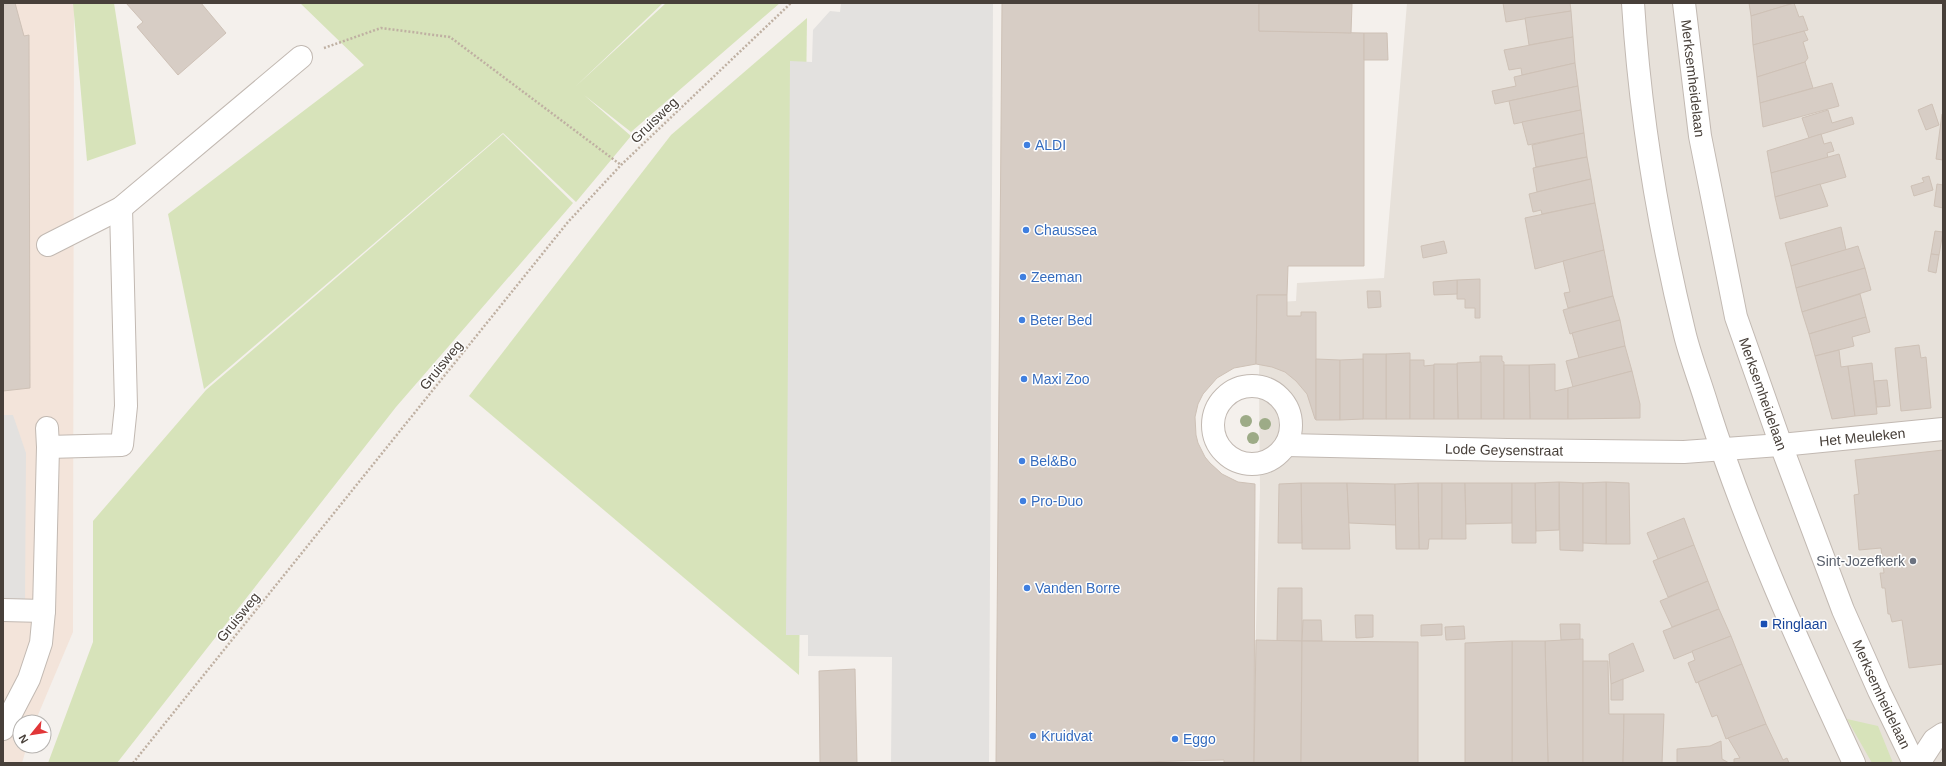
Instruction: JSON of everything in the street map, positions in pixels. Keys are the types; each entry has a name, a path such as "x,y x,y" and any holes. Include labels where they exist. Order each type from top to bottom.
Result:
{"street":[{"path":"1633,3 1637,66 1654,192 1686,336 1721,448 1760,551 1801,651 1854,763"},
{"name":"Merksemheidelaan","path":"1684,3 1700,136 1736,317 1781,445 1843,610 1879,692 1914,763"},
{"path":"48,244 121,208 301,57"},
{"path":"3,729 29,680 37,660 41,642 44,611 48,438 122,445 126,406 121,208"},
{"name":"Het Meuleken","path":"1721,448 1781,445 1943,429"},
{"name":"Lode Geysenstraat","path":"1286,445 1677,452 1721,448"},
{"path":"3,610 44,611"},
{"path":"1919,763 1934,740 1943,734"}],"path":[{"name":"Gruisweg","path":"133,763 568,222 621,165 791,3"},
{"path":"301,57 381,28 450,37 621,165"}],"shaded area":[{"path":"3,3 74,3 73,632 38,714 12,714 12,754 25,754 22,763 3,763"},
{"path":"841,3 993,3 989,763 891,763 892,657 808,656 808,635 786,635 790,61 812,62 813,30 830,11 840,12"},
{"path":"1407,3 1943,3 1943,763 1252,763 1260,490 1260,303 1296,301 1297,283 1384,278"},
{"path":"3,415 13,415 26,453 25,610 3,610"}],"green space":[{"path":"73,3 114,3 136,144 87,161"},
{"path":"300,3 663,3 575,87 666,3 780,3 631,132 584,95 631,136 576,202 503,133 204,389 168,214 364,65"},
{"path":"807,18 799,675 469,396 671,135"},
{"path":"503,134 573,203 396,407 117,763 48,763 93,642 93,521 206,390"},
{"path":"1847,719 1878,726 1893,763 1872,763"}],"building":[{"path":"3,3 15,3 24,36 29,35 30,388 3,391"},
{"path":"126,3 201,3 226,33 178,75 137,27 143,22"},
{"path":"1002,3 1259,3 1259,31 1364,33 1364,266 1288,266 1287,295 1257,295 1256,364 1234,368 1217,378 1203,394 1198,404 1195,417 1198,443 1205,457 1210,463 1222,474 1238,482 1255,484 1254,763 1224,763 1224,760 1094,763 996,763"},
{"path":"1503,3 1570,3 1571,11 1506,22"},
{"path":"1749,3 1794,3 1751,16"},
{"path":"1794,3 1799,17 1803,16 1808,30 1753,45 1751,16"},
{"path":"1259,4 1352,4 1351,33 1259,31"},
{"path":"1571,11 1573,37 1529,45 1525,18"},
{"path":"1804,31 1808,40 1803,42 1808,58 1805,62 1757,77 1753,45"},
{"path":"1364,33 1387,33 1388,60 1364,60"},
{"path":"1573,37 1575,63 1522,75 1521,68 1509,70 1504,50"},
{"path":"1805,62 1813,88 1760,103 1757,77"},
{"path":"1575,63 1578,86 1495,104 1492,91 1516,86 1514,77"},
{"path":"1832,83 1839,106 1763,127 1760,103"},
{"path":"1578,86 1581,110 1514,124 1509,101"},
{"path":"1932,104 1939,125 1926,130 1918,110"},
{"path":"1581,110 1584,133 1528,145 1522,122"},
{"path":"1828,110 1832,123 1852,117 1854,124 1809,138 1802,118"},
{"path":"1942,114 1943,115 1943,160 1936,159"},
{"path":"1584,133 1587,157 1536,167 1532,145"},
{"path":"1821,134 1824,144 1831,142 1834,151 1827,153 1828,158 1771,173 1767,151"},
{"path":"1839,154 1846,177 1775,197 1771,173"},
{"path":"1587,157 1591,179 1537,192 1533,168"},
{"path":"1929,176 1933,190 1914,196 1911,186 1924,182 1922,178"},
{"path":"1591,179 1595,203 1542,214 1541,210 1533,212 1529,194"},
{"path":"1820,184 1828,206 1780,219 1775,197"},
{"path":"1937,184 1943,185 1943,208 1934,206"},
{"path":"1595,203 1604,250 1535,269 1525,218"},
{"path":"1841,227 1846,250 1791,266 1785,243"},
{"path":"1935,231 1943,232 1939,255 1931,254"},
{"path":"1444,241 1447,253 1423,258 1421,246"},
{"path":"1858,246 1865,268 1796,288 1791,266"},
{"path":"1604,250 1613,296 1568,308 1564,293 1570,292 1563,261"},
{"path":"1931,254 1939,255 1936,273 1928,271"},
{"path":"1865,268 1871,290 1802,312 1796,288"},
{"path":"1480,279 1480,318 1475,318 1475,308 1465,308 1465,299 1457,299 1457,280"},
{"path":"1457,280 1457,294 1434,295 1433,282"},
{"path":"1367,291 1380,291 1381,307 1368,308"},
{"path":"1860,294 1866,317 1809,334 1802,312"},
{"path":"1257,295 1287,295 1287,316 1301,316 1301,312 1316,312 1316,420 1307,394 1296,381 1285,372 1272,367 1256,364"},
{"path":"1613,296 1620,320 1570,334 1563,310"},
{"path":"1866,317 1870,332 1852,337 1854,346 1815,356 1809,334"},
{"path":"1620,320 1625,346 1579,358 1572,333"},
{"path":"1919,345 1921,358 1926,357 1931,408 1901,411 1895,348"},
{"path":"1625,346 1632,371 1573,387 1566,361"},
{"path":"1839,350 1841,367 1848,366 1855,416 1832,419 1815,356"},
{"path":"1410,353 1410,419 1386,419 1386,354"},
{"path":"1363,354 1386,354 1386,419 1363,419"},
{"path":"1480,356 1502,356 1502,361 1504,362 1504,419 1481,419"},
{"path":"1316,359 1340,360 1340,420 1316,420"},
{"path":"1363,359 1363,419 1340,420 1340,360"},
{"path":"1410,360 1424,360 1424,366 1434,365 1434,419 1410,419"},
{"path":"1481,362 1481,419 1458,419 1457,363"},
{"path":"1872,363 1877,414 1855,416 1848,366"},
{"path":"1434,364 1457,364 1458,419 1434,419"},
{"path":"1555,364 1555,391 1568,388 1568,419 1530,419 1529,365"},
{"path":"1504,365 1529,365 1530,419 1504,419"},
{"path":"1632,371 1640,404 1640,418 1568,419 1568,388"},
{"path":"1887,380 1890,406 1877,407 1874,381"},
{"name":"Sint-Jozefkerk","path":"1943,450 1943,664 1909,668 1902,620 1892,622 1890,614 1888,614 1885,588 1882,588 1880,573 1884,573 1881,548 1859,550 1854,495 1859,494 1855,460"},
{"path":"1559,482 1583,483 1583,551 1560,550"},
{"path":"1559,482 1559,530 1536,531 1535,483"},
{"path":"1606,482 1629,483 1630,544 1606,544"},
{"path":"1606,482 1606,544 1583,543 1583,483"},
{"path":"1301,483 1347,483 1350,549 1302,549"},
{"path":"1301,483 1302,543 1278,543 1279,484"},
{"path":"1347,483 1395,484 1396,525 1349,523"},
{"path":"1418,483 1442,483 1442,539 1429,539 1428,549 1419,549"},
{"path":"1418,483 1419,549 1396,549 1395,484"},
{"path":"1442,483 1465,483 1466,539 1442,539"},
{"path":"1465,483 1512,483 1512,523 1466,524"},
{"path":"1512,483 1535,483 1536,543 1512,543"},
{"path":"1684,518 1694,545 1658,559 1647,533"},
{"path":"1694,545 1708,581 1668,597 1653,561"},
{"path":"1708,581 1719,609 1672,627 1660,601"},
{"path":"1278,588 1302,588 1302,641 1277,641"},
{"path":"1719,609 1731,636 1674,659 1663,631"},
{"path":"1355,615 1373,615 1373,637 1356,638"},
{"path":"1303,620 1321,620 1322,641 1302,641"},
{"path":"1442,624 1442,635 1421,636 1421,625"},
{"path":"1560,624 1580,624 1580,640 1561,640"},
{"path":"1464,626 1465,639 1446,640 1445,627"},
{"path":"1731,636 1742,664 1696,683 1688,663 1695,660 1692,651"},
{"path":"1583,639 1583,763 1548,763 1545,641"},
{"path":"1256,640 1302,641 1301,763 1254,763"},
{"path":"1302,641 1418,642 1418,763 1301,763"},
{"path":"1512,641 1545,641 1548,763 1512,763"},
{"path":"1512,641 1512,763 1465,763 1465,643"},
{"path":"1633,643 1644,671 1611,684 1609,654"},
{"path":"1583,661 1608,661 1609,714 1624,714 1623,763 1583,763"},
{"path":"1742,664 1766,724 1726,739 1717,715 1712,717 1698,682"},
{"path":"855,669 857,763 820,763 819,671"},
{"path":"1623,679 1623,700 1611,700 1611,684"},
{"path":"1624,714 1664,714 1662,763 1623,763"},
{"path":"1766,724 1783,760 1787,758 1789,763 1734,763 1734,759 1740,758 1728,738"},
{"path":"1721,741 1722,759 1729,763 1677,763 1677,749 1710,746"}],"place":[{"name":"ALDI","path":"1027,145"},
{"name":"Chaussea","path":"1026,230"},
{"name":"Zeeman","path":"1023,277"},
{"name":"Beter Bed","path":"1022,320"},
{"name":"Maxi Zoo","path":"1024,379"},
{"name":"Bel&Bo","path":"1022,461"},
{"name":"Pro-Duo","path":"1023,501"},
{"name":"Sint-Jozefkerk","path":"1913,561"},
{"name":"Vanden Borre","path":"1027,588"},
{"name":"Ringlaan","path":"1764,624"},
{"name":"Kruidvat","path":"1033,736"},
{"name":"Eggo","path":"1175,739"}]}
